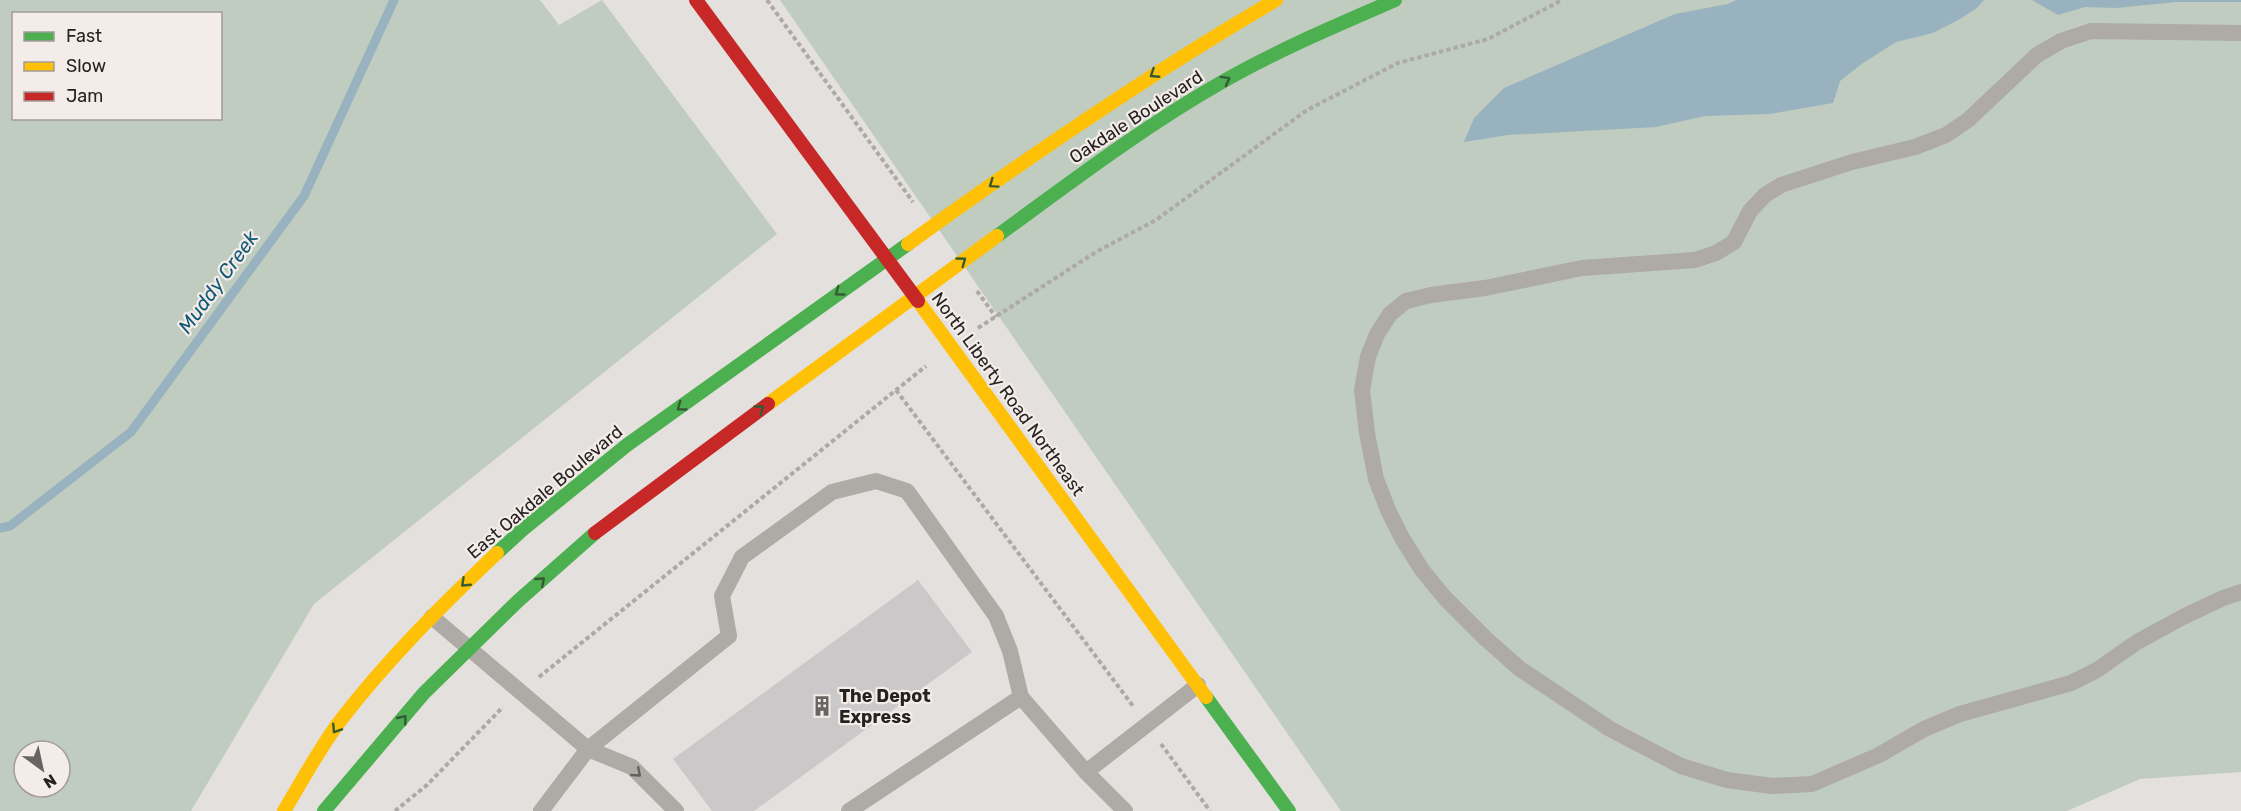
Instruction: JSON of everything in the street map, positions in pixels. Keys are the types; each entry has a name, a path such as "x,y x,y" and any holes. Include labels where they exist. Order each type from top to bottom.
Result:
{"main road":[{"name":"North Liberty Road Northeast","path":"696,0 915,296 1289,811"},
{"name":"Oakdale Boulevard","path":"886,258 1116,99 1276,0"},
{"name":"Oakdale Boulevard","path":"915,296 1128,140 1193,98 1273,55 1395,0"},
{"name":"East Oakdale Boulevard","path":"284,811 339,723 392,658 522,530 627,445 886,258"},
{"path":"324,811 424,693 518,602 595,533 915,296"}],"lane":[{"path":"2241,33 2091,31 2061,41 2037,55 1968,120 1946,135 1915,147 1852,162 1781,185 1765,195 1750,211 1734,242 1716,253 1695,260 1582,268 1406,301 1390,314 1377,334 1368,357 1362,390 1376,479 1388,510 1422,570 1445,598 1520,669 1610,729 1681,766 1726,780 1772,786 1812,784 1880,755 1924,729 1960,714 2071,683 2097,670 2137,642 2183,616 2241,592"},
{"path":"546,809 588,749 729,636 722,596 742,557 832,492 876,481 907,491 996,616 1010,651 1021,697 1086,772 1125,811"},
{"path":"432,617 588,749 632,767 676,811"},
{"path":"1086,772 1198,685"},
{"path":"849,811 1021,697"}],"path":[{"path":"767,0 931,227"},
{"path":"958,265 996,317"},
{"path":"896,390 1210,811"}],"green space":[{"path":"0,0 540,0 559,25 602,0 777,234 314,604 191,811 0,811"},
{"path":"780,0 2241,0 2241,772 2140,779 2067,811 1341,811"}],"water":[{"path":"1736,0 1984,0 1977,8 1960,19 1933,33 1896,42 1863,63 1840,81 1833,103 1770,114 1705,116 1656,127 1508,135 1464,142 1474,118 1504,88 1675,14 1728,4"},
{"path":"2032,0 2241,0 2241,2 2176,2 2116,8 2085,7 2058,15"}],"building":[{"name":"The Depot Express","path":"918,580 972,652 754,811 712,811 673,759"}],"waterway":[{"name":"Muddy Creek","path":"0,528 10,526 131,432 304,196 394,0"}],"traffic: fast":[{"path":"997,236 1108,156 1193,99 1243,70 1395,0"},
{"path":"497,553 627,445 908,244"},
{"path":"324,811 424,693 518,601 595,533"},
{"path":"1206,697 1289,811"}],"traffic: slow":[{"path":"908,244 1089,118 1182,57 1276,0"},
{"path":"768,404 997,236"},
{"path":"918,301 1206,697"},
{"path":"284,811 325,743 376,676 455,593 497,553"}],"traffic: jam":[{"path":"696,0 918,301"},
{"path":"595,533 768,404"}],"place":[{"name":"The Depot Express","path":"822,706"}]}
